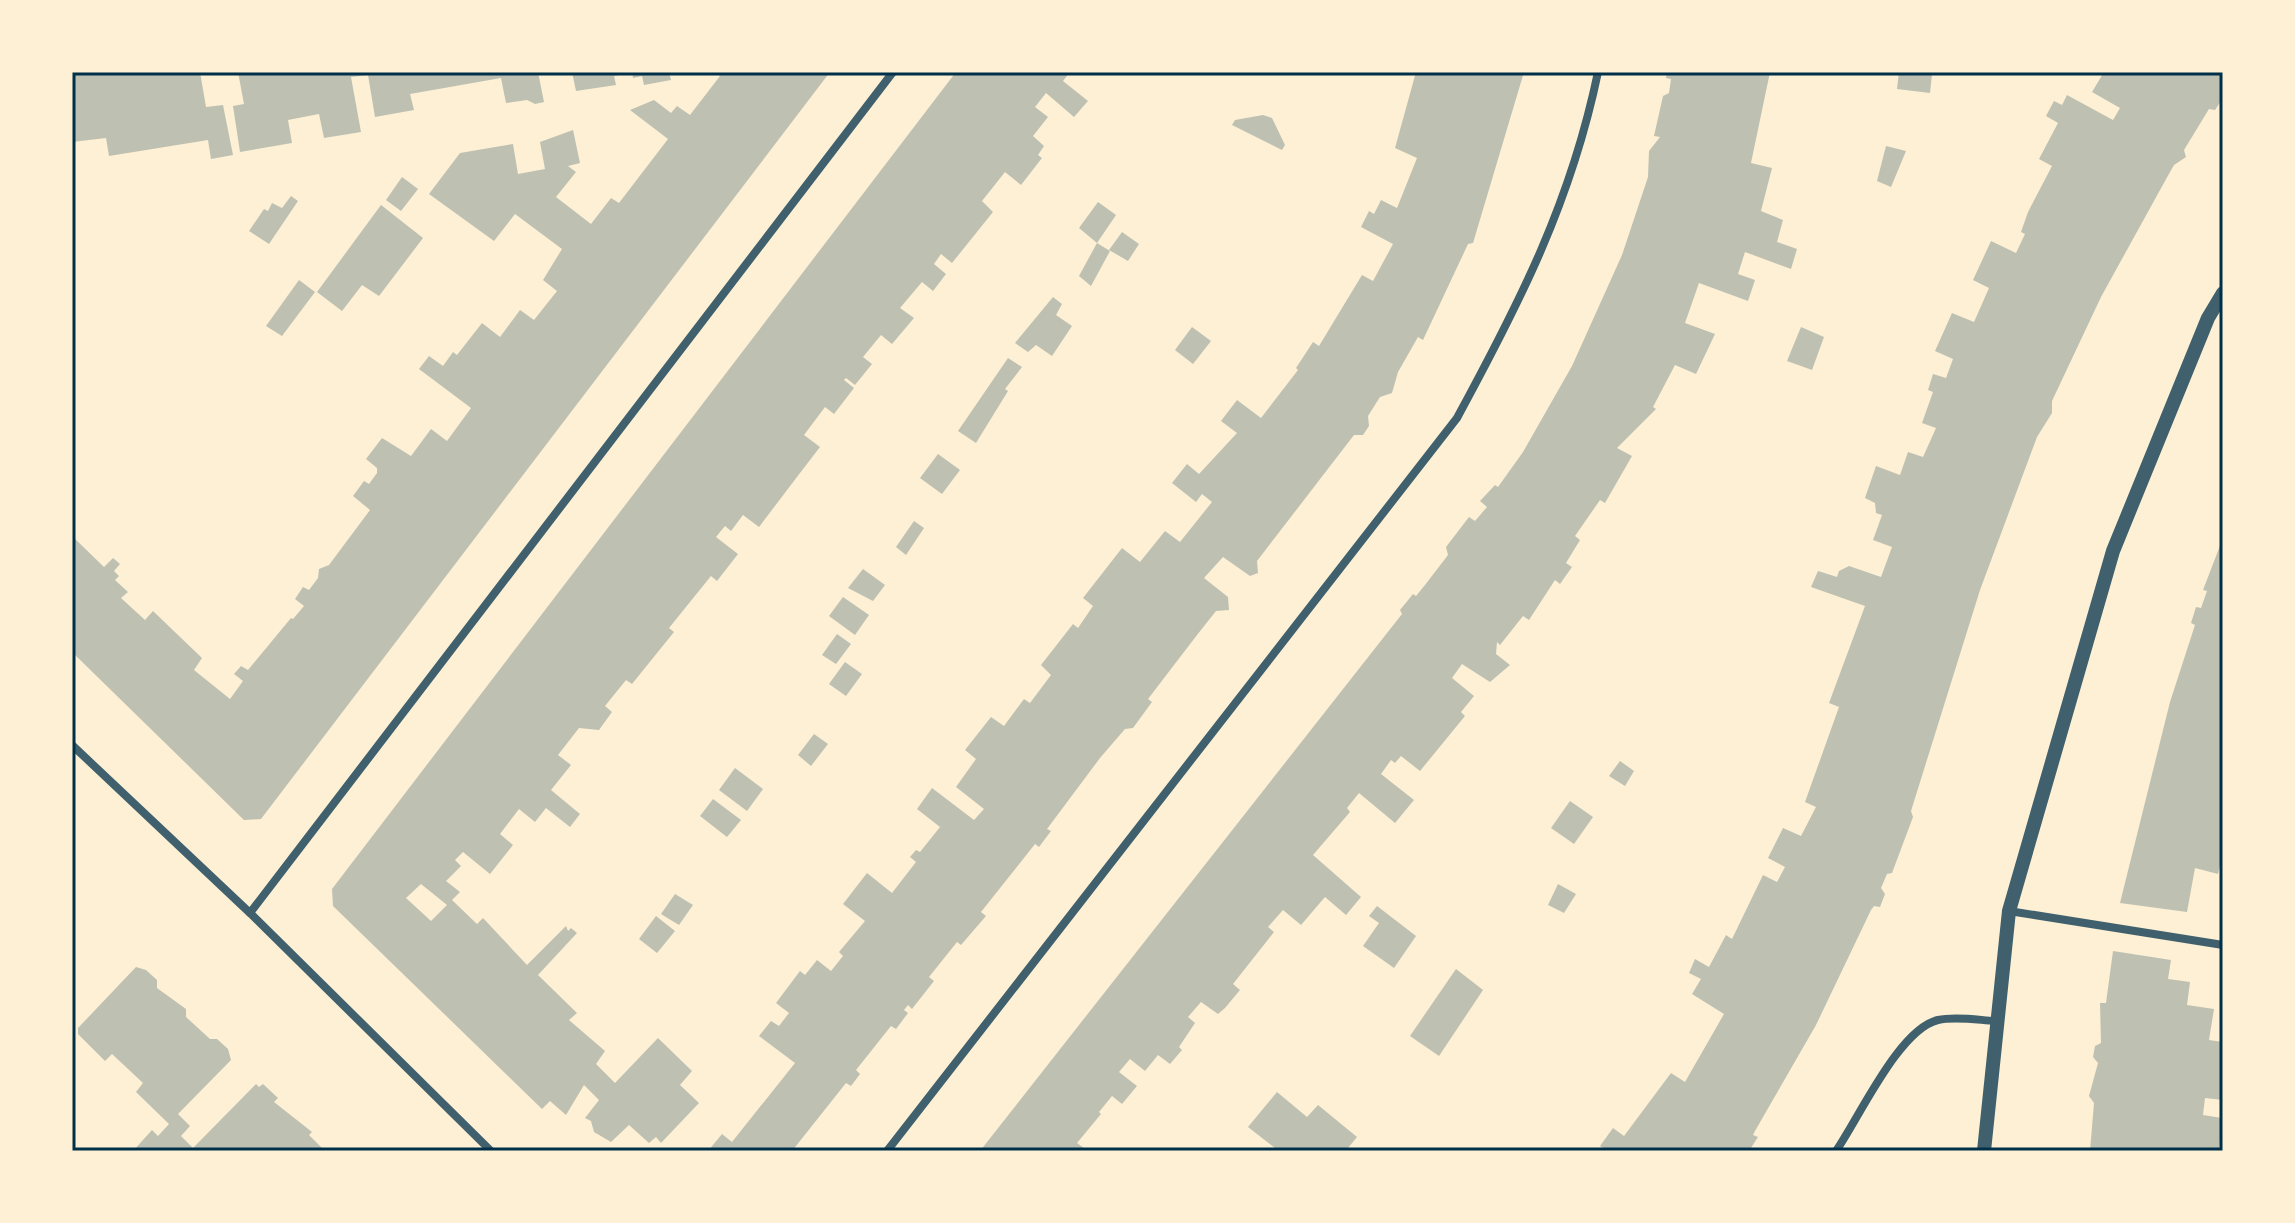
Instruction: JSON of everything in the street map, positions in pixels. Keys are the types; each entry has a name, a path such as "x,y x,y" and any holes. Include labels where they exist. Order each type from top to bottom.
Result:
{"street":[{"path":"250,913 893,72"},
{"path":"887,1151 1457,418 1534,270 1573,173 1598,72"},
{"path":"1984,1151 1995,1021 2009,911 2113,551 2208,318 2223,293"},
{"path":"72,745 250,913 491,1151"},
{"path":"2009,911 2223,945"},
{"path":"1836,1151 1901,1048 1918,1029 1939,1020 1995,1021"}],"building":[{"path":"200,72 206,107 223,105 233,155 211,159 208,140 109,156 106,138 72,142 72,119 75,118 72,114 72,73"},
{"path":"238,72 538,72 544,102 535,104 527,100 506,103 501,78 410,94 414,110 375,117 368,75 351,77 361,132 324,138 319,114 288,120 292,143 240,152 233,106 244,104"},
{"path":"572,72 630,73 614,76 616,85 576,91"},
{"path":"632,72 669,72 671,80 644,85 642,76 633,78"},
{"path":"716,72 830,72 261,819 244,820 72,652 72,536 104,567 113,558 120,564 114,571 119,576 115,580 128,592 121,598 145,620 153,611 202,658 194,670 230,699 243,681 234,674 241,666 248,670 304,606 295,599 303,587 309,590 318,578 319,569 329,565 370,510 353,496 364,481 369,484 377,473 377,468 366,459 382,438 411,456 431,429 447,441 471,408 419,369 429,356 443,366 453,352 457,355 482,323 500,337 520,310 534,320 557,291 543,280 562,249 515,214 494,241 429,194 460,153 513,144 518,174 545,169 540,142 573,130 580,163 568,166 576,172 556,197 591,224 611,198 619,203 668,139 630,110 654,100 671,113 677,106 690,115 720,76"},
{"path":"956,72 1070,72 1063,81 1088,101 1074,117 1046,93 1035,107 1048,117 1033,136 1044,146 1038,155 1042,158 1021,185 1005,172 982,201 993,212 952,263 941,254 934,264 946,274 933,291 922,282 900,308 914,318 892,344 881,335 863,357 872,364 855,385 846,378 844,380 854,388 834,414 825,407 804,435 820,447 759,527 743,515 731,531 725,526 716,537 738,554 717,581 711,576 669,628 674,632 632,684 626,680 605,706 612,712 599,730 579,728 558,755 571,765 551,790 580,814 570,827 546,808 535,822 519,809 500,834 513,845 490,874 463,852 455,860 461,866 446,881 460,892 452,900 477,924 483,918 527,965 566,926 568,931 571,928 577,933 538,975 577,1013 569,1020 605,1051 596,1064 615,1083 658,1038 692,1071 680,1085 699,1103 661,1143 656,1137 649,1143 629,1125 611,1142 594,1132 591,1121 585,1118 599,1100 584,1085 566,1115 550,1101 542,1109 333,906 332,889","holes":["421,884 447,905 431,921 406,898"]},
{"path":"1416,72 1524,72 1473,243 1468,244 1423,340 1418,337 1398,372 1392,393 1380,397 1368,416 1369,426 1363,435 1354,435 1257,561 1258,573 1250,576 1223,557 1204,578 1228,597 1229,610 1216,611 1148,699 1152,702 1133,728 1125,729 1100,758 1047,829 1051,831 1039,847 1035,844 981,912 986,916 961,945 957,942 929,977 934,981 912,1009 908,1005 904,1010 908,1013 896,1029 891,1026 856,1070 860,1074 851,1086 846,1083 792,1151 708,1151 722,1134 732,1142 795,1063 759,1036 771,1021 779,1026 789,1013 776,1003 800,971 805,975 817,960 831,971 843,956 839,952 865,921 843,904 867,873 892,893 916,862 910,857 916,850 920,852 940,827 917,809 932,788 974,820 984,809 956,787 976,759 965,750 991,717 1004,726 1024,699 1030,703 1051,675 1041,665 1073,624 1078,628 1093,606 1083,598 1122,548 1140,562 1165,531 1180,542 1212,502 1202,494 1196,502 1172,483 1187,464 1199,474 1237,433 1221,421 1237,400 1261,418 1298,370 1296,368 1313,342 1319,346 1362,275 1373,281 1393,244 1361,227 1369,211 1374,214 1381,200 1397,208 1417,158 1395,148"},
{"path":"1667,72 1770,72 1751,163 1772,168 1761,211 1783,220 1777,242 1797,249 1791,269 1745,252 1738,274 1755,280 1748,301 1699,283 1685,323 1715,334 1696,374 1675,365 1653,407 1656,409 1617,448 1632,456 1605,503 1600,500 1575,536 1580,540 1566,563 1572,567 1560,584 1555,580 1529,620 1523,616 1500,645 1497,642 1496,654 1510,665 1490,682 1462,664 1452,678 1474,696 1461,712 1465,716 1420,771 1401,756 1395,763 1391,760 1381,774 1414,800 1395,823 1359,793 1347,808 1350,812 1313,855 1361,897 1346,915 1325,897 1301,925 1283,910 1268,927 1274,932 1233,984 1240,990 1225,1008 1218,1014 1201,1002 1188,1017 1195,1023 1179,1047 1182,1050 1170,1064 1158,1055 1145,1071 1130,1059 1119,1072 1137,1086 1122,1104 1112,1096 1099,1112 1101,1114 1077,1143 1088,1151 980,1151 1402,614 1400,610 1425,585 1448,555 1446,547 1469,517 1475,521 1487,507 1480,501 1495,485 1498,487 1523,452 1572,366 1622,255 1648,177 1649,151 1660,137 1654,136 1663,96 1669,93 1671,79 1666,78"},
{"path":"1899,72 1932,74 1930,93 1897,89"},
{"path":"2104,72 2223,72 2223,98 2215,110 2209,109 2184,150 2186,157 2174,165 2101,297 2052,401 2052,413 2037,437 1980,590 1911,811 1913,817 1892,873 1887,874 1881,888 1885,894 1880,907 1874,906 1871,910 1816,1025 1755,1131 1753,1135 1758,1137 1749,1151 1607,1151 1600,1146 1613,1128 1624,1136 1671,1073 1685,1082 1724,1014 1692,994 1701,979 1689,973 1695,959 1709,967 1726,935 1732,939 1763,875 1777,882 1785,867 1768,858 1783,828 1801,836 1816,807 1805,802 1839,707 1829,703 1865,606 1811,587 1818,571 1837,577 1839,571 1849,566 1881,577 1892,547 1873,540 1882,515 1876,513 1875,503 1865,498 1876,466 1900,475 1908,452 1923,457 1936,428 1922,423 1933,392 1928,390 1933,374 1946,378 1953,359 1935,351 1952,313 1974,322 1989,288 1973,280 1991,241 2016,253 2025,234 2021,232 2028,212 2052,166 2039,159 2058,123 2046,116 2054,101 2062,105 2067,95 2113,120 2120,108 2092,92"},
{"path":"1263,115 1272,118 1285,145 1282,150 1232,125 1235,120"},
{"path":"1886,146 1906,151 1891,187 1877,181"},
{"path":"402,177 418,189 401,211 386,200"},
{"path":"291,196 298,201 269,244 249,231 264,209 268,211 272,203 282,208"},
{"path":"1098,202 1116,215 1097,243 1079,228"},
{"path":"381,205 423,238 379,296 362,285 342,311 317,292"},
{"path":"1122,232 1139,244 1128,261 1109,250"},
{"path":"1097,243 1110,251 1091,286 1079,276"},
{"path":"299,280 315,292 282,336 266,326"},
{"path":"1053,297 1062,304 1056,315 1072,326 1052,356 1036,345 1028,352 1015,343"},
{"path":"1192,327 1211,341 1193,364 1175,350"},
{"path":"1801,327 1824,337 1812,370 1787,361"},
{"path":"1008,358 1022,367 1005,389 1008,391 976,443 958,431"},
{"path":"938,454 960,470 942,494 920,478"},
{"path":"914,521 924,528 906,555 896,547"},
{"path":"2223,538 2223,865 2220,865 2218,874 2195,868 2187,912 2120,903 2170,702 2195,625 2191,623 2196,607 2201,608 2207,591 2203,590"},
{"path":"863,569 885,585 873,601 848,588"},
{"path":"843,597 869,615 855,635 829,616"},
{"path":"837,634 851,644 836,664 822,655"},
{"path":"845,662 862,674 846,696 829,684"},
{"path":"814,734 828,744 811,766 798,755"},
{"path":"1620,761 1634,771 1625,786 1609,776"},
{"path":"735,768 763,789 747,811 719,790"},
{"path":"713,799 741,820 727,837 700,816"},
{"path":"1570,801 1593,817 1574,844 1551,828"},
{"path":"1558,884 1576,894 1564,913 1548,905"},
{"path":"675,894 693,905 679,925 661,914"},
{"path":"1377,906 1416,936 1394,968 1363,946 1379,923 1369,916"},
{"path":"656,916 675,931 657,953 639,939"},
{"path":"2113,951 2171,960 2168,979 2190,982 2187,1005 2214,1009 2209,1040 2223,1042 2223,1100 2205,1098 2203,1115 2222,1118 2219,1151 2090,1151 2094,1103 2089,1096 2098,1063 2093,1057 2095,1046 2101,1043 2100,1003 2106,1003"},
{"path":"136,967 146,970 157,980 157,988 186,1009 186,1017 210,1039 217,1039 228,1049 231,1060 178,1114 190,1126 181,1136 193,1148 256,1084 259,1087 263,1084 278,1098 274,1102 312,1132 309,1135 325,1151 133,1151 152,1130 158,1136 169,1124 136,1092 143,1083 112,1054 105,1061 78,1034 78,1028"},
{"path":"1456,969 1483,990 1439,1056 1410,1036"},
{"path":"1277,1092 1307,1117 1318,1105 1357,1137 1348,1148 1351,1151 1273,1151 1275,1148 1248,1127"}]}
